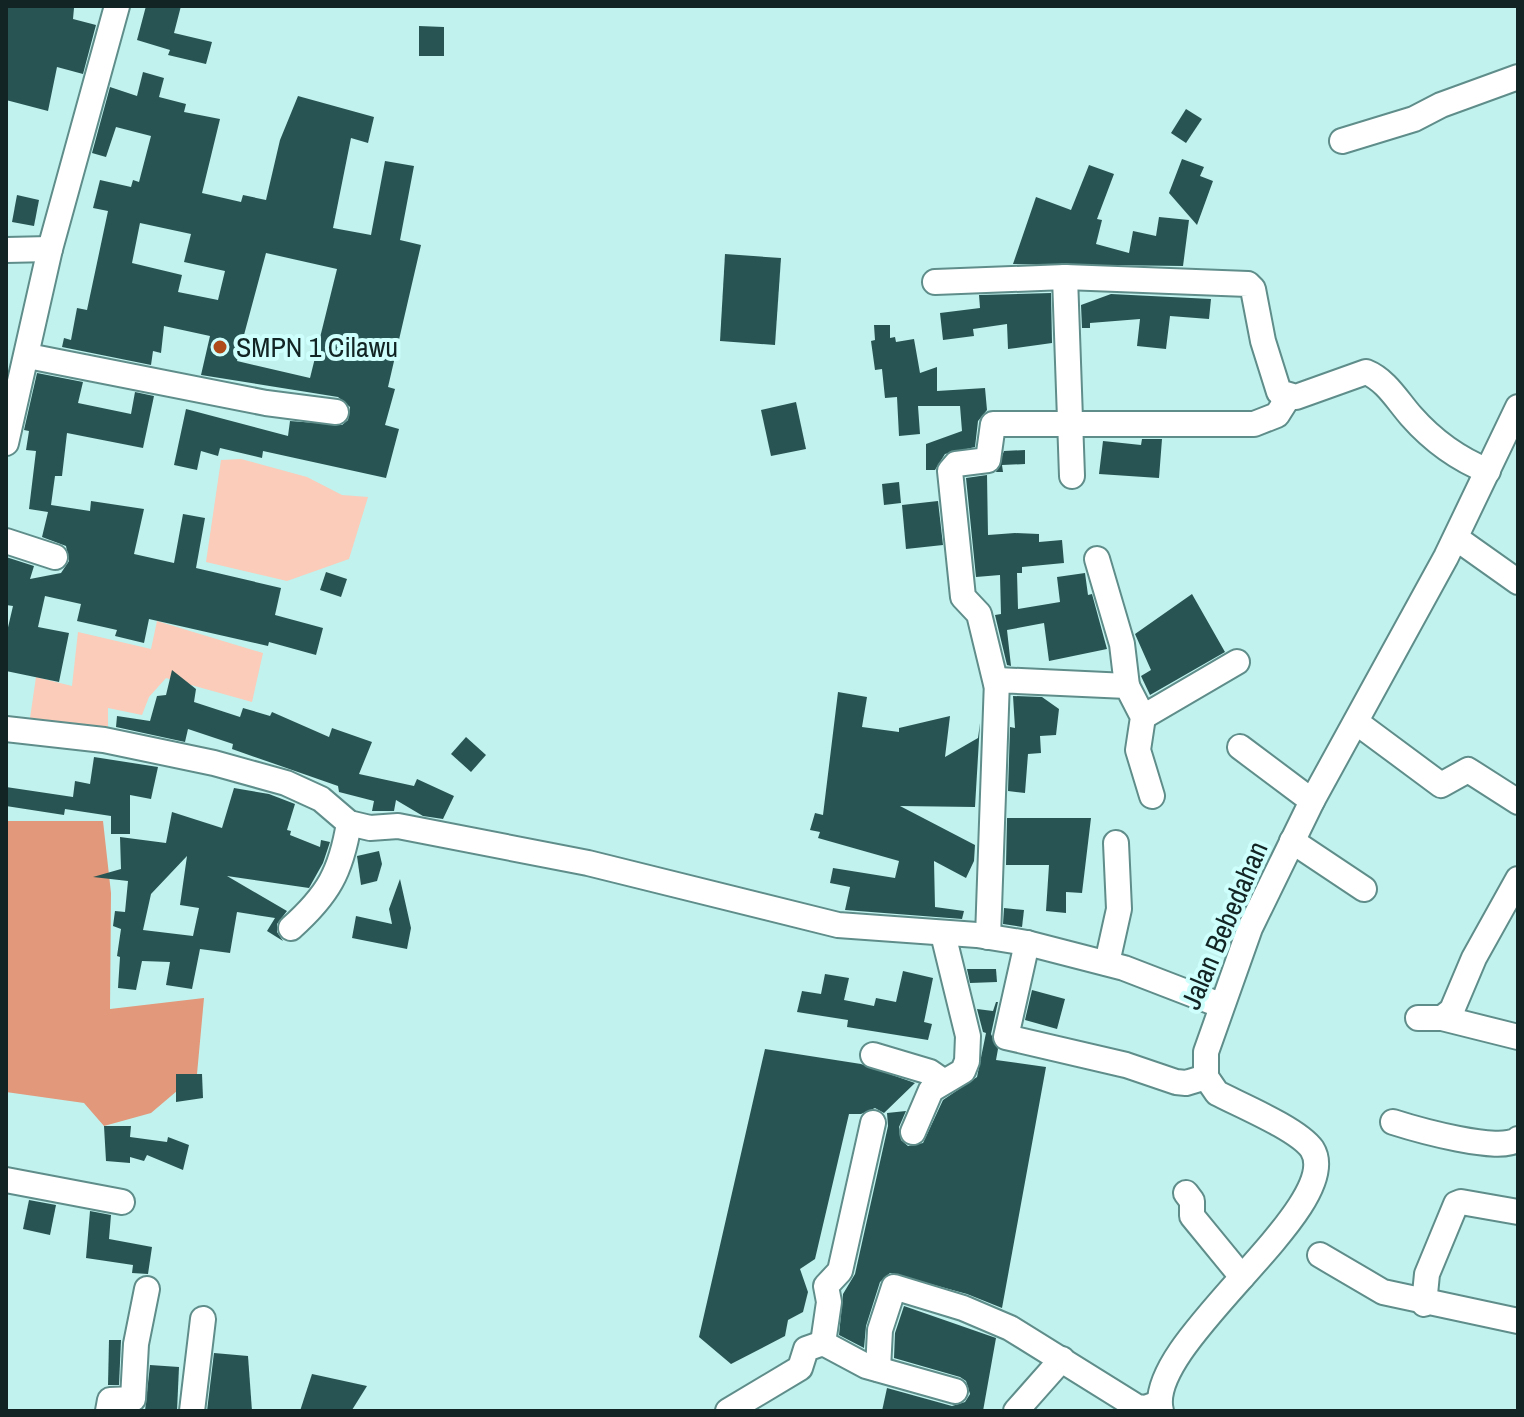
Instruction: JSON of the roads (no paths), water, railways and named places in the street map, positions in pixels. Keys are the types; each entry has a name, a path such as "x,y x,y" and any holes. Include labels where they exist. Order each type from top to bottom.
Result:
{"street":[{"path":"6,443 50,249 117,6"},
{"path":"1342,141 1414,119 1441,105 1518,77"},
{"path":"6,250 50,249"},
{"path":"935,282 1065,277 1248,284 1253,289 1276,387 1296,397 1366,372 1380,379 1441,445 1463,461 1488,471"},
{"path":"1065,277 1072,476"},
{"path":"28,356 266,403 336,412"},
{"path":"988,937 996,684 988,664 979,614 963,597 952,467 988,460 994,422 1254,424 1277,415 1289,396"},
{"name":"Jalan Bebedahan","path":"1206,1077 1206,1052 1220,1005 1250,928 1312,801 1456,538 1518,407"},
{"path":"1456,538 1518,582"},
{"path":"6,541 55,557"},
{"path":"1097,559 1122,644 1127,686 1143,717 1138,750 1152,796"},
{"path":"1143,717 1237,662"},
{"path":"996,684 997,680 1017,678 1076,686 1127,686"},
{"path":"1356,722 1441,785 1468,770 1518,802"},
{"path":"6,729 104,740 272,779 321,799 349,823 370,828 398,826 588,863 838,925 1027,943 1107,963 1220,1005"},
{"path":"1240,747 1312,801"},
{"path":"291,928 319,904 333,882 349,823"},
{"path":"1292,841 1364,889"},
{"path":"1107,963 1119,909 1116,843"},
{"path":"1518,879 1474,958 1452,1010 1430,1018 1518,1037"},
{"path":"913,1132 931,1090 963,1071 968,1036 943,934"},
{"path":"878,1369 880,1330 894,1287 998,1323 1137,1407 1160,1407 1168,1375 1185,1346 1313,1186 1315,1158 1303,1140 1217,1093 1206,1077 1186,1083 1176,1082 1126,1065 1006,1037 1027,943"},
{"path":"873,1055 930,1072 943,1081"},
{"path":"1393,1122 1449,1137 1507,1143 1518,1139"},
{"path":"823,1343 829,1304 826,1286 840,1271 873,1123"},
{"path":"6,1180 122,1202"},
{"path":"1186,1193 1192,1201 1192,1216 1242,1277"},
{"path":"1424,1304 1427,1274 1456,1204 1461,1202 1518,1212"},
{"path":"1320,1255 1372,1288 1424,1304 1518,1321"},
{"path":"108,1411 110,1400 133,1399 136,1344 147,1289"},
{"path":"192,1411 203,1319"},
{"path":"728,1411 783,1375 797,1370 806,1349 823,1343 878,1369 955,1391"},
{"path":"1016,1411 1062,1359"}],"place":[{"name":"SMPN 1 Cilawu","path":"220,347"}]}
